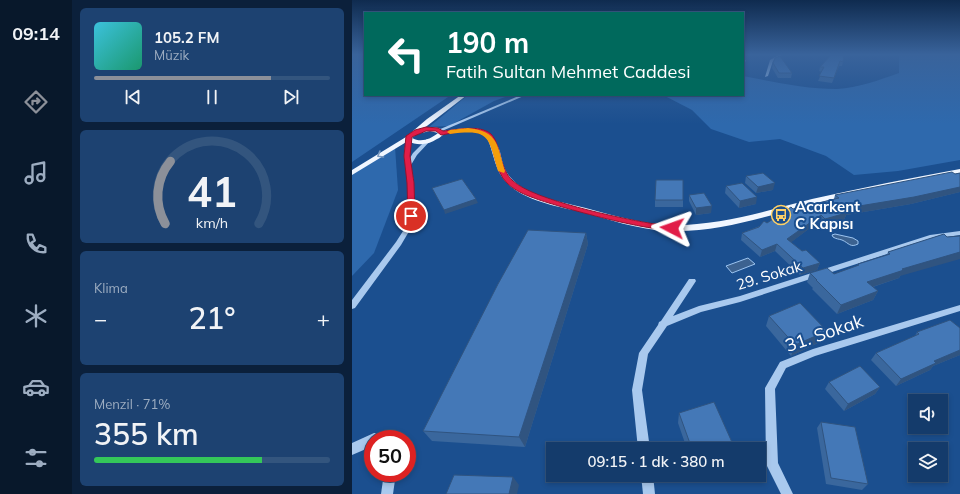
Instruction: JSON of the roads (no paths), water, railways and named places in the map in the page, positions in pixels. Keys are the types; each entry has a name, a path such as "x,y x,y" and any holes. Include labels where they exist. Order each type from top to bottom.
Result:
{"main road":[{"path":"352,172 411,135 463,96"},
{"path":"430,129 430,125 439,114"},
{"path":"411,135 430,129 441,132 468,130 488,135 493,142 502,172 510,182 536,196 586,211 651,226 672,228 733,221 876,186 960,171"},
{"path":"411,135 413,142 429,140 439,136 441,132"}],"street":[{"path":"441,132 522,96"},
{"path":"352,306 399,243 408,228 411,216 409,164 407,156 411,135"},
{"path":"409,164 429,140"},
{"name":"29. Sokak","path":"662,324 699,309 740,299 932,237 957,235"},
{"path":"643,442 637,390 644,353 692,281"},
{"path":"352,297 369,283"},
{"name":"31. Sokak","path":"787,494 772,464 770,388 783,365 813,353 960,308"},
{"path":"352,449 364,444"},
{"path":"388,494 389,482"},
{"path":"648,482 649,494"}],"place":[{"name":"Acarkent C Kapısı","path":"781,215"}]}
